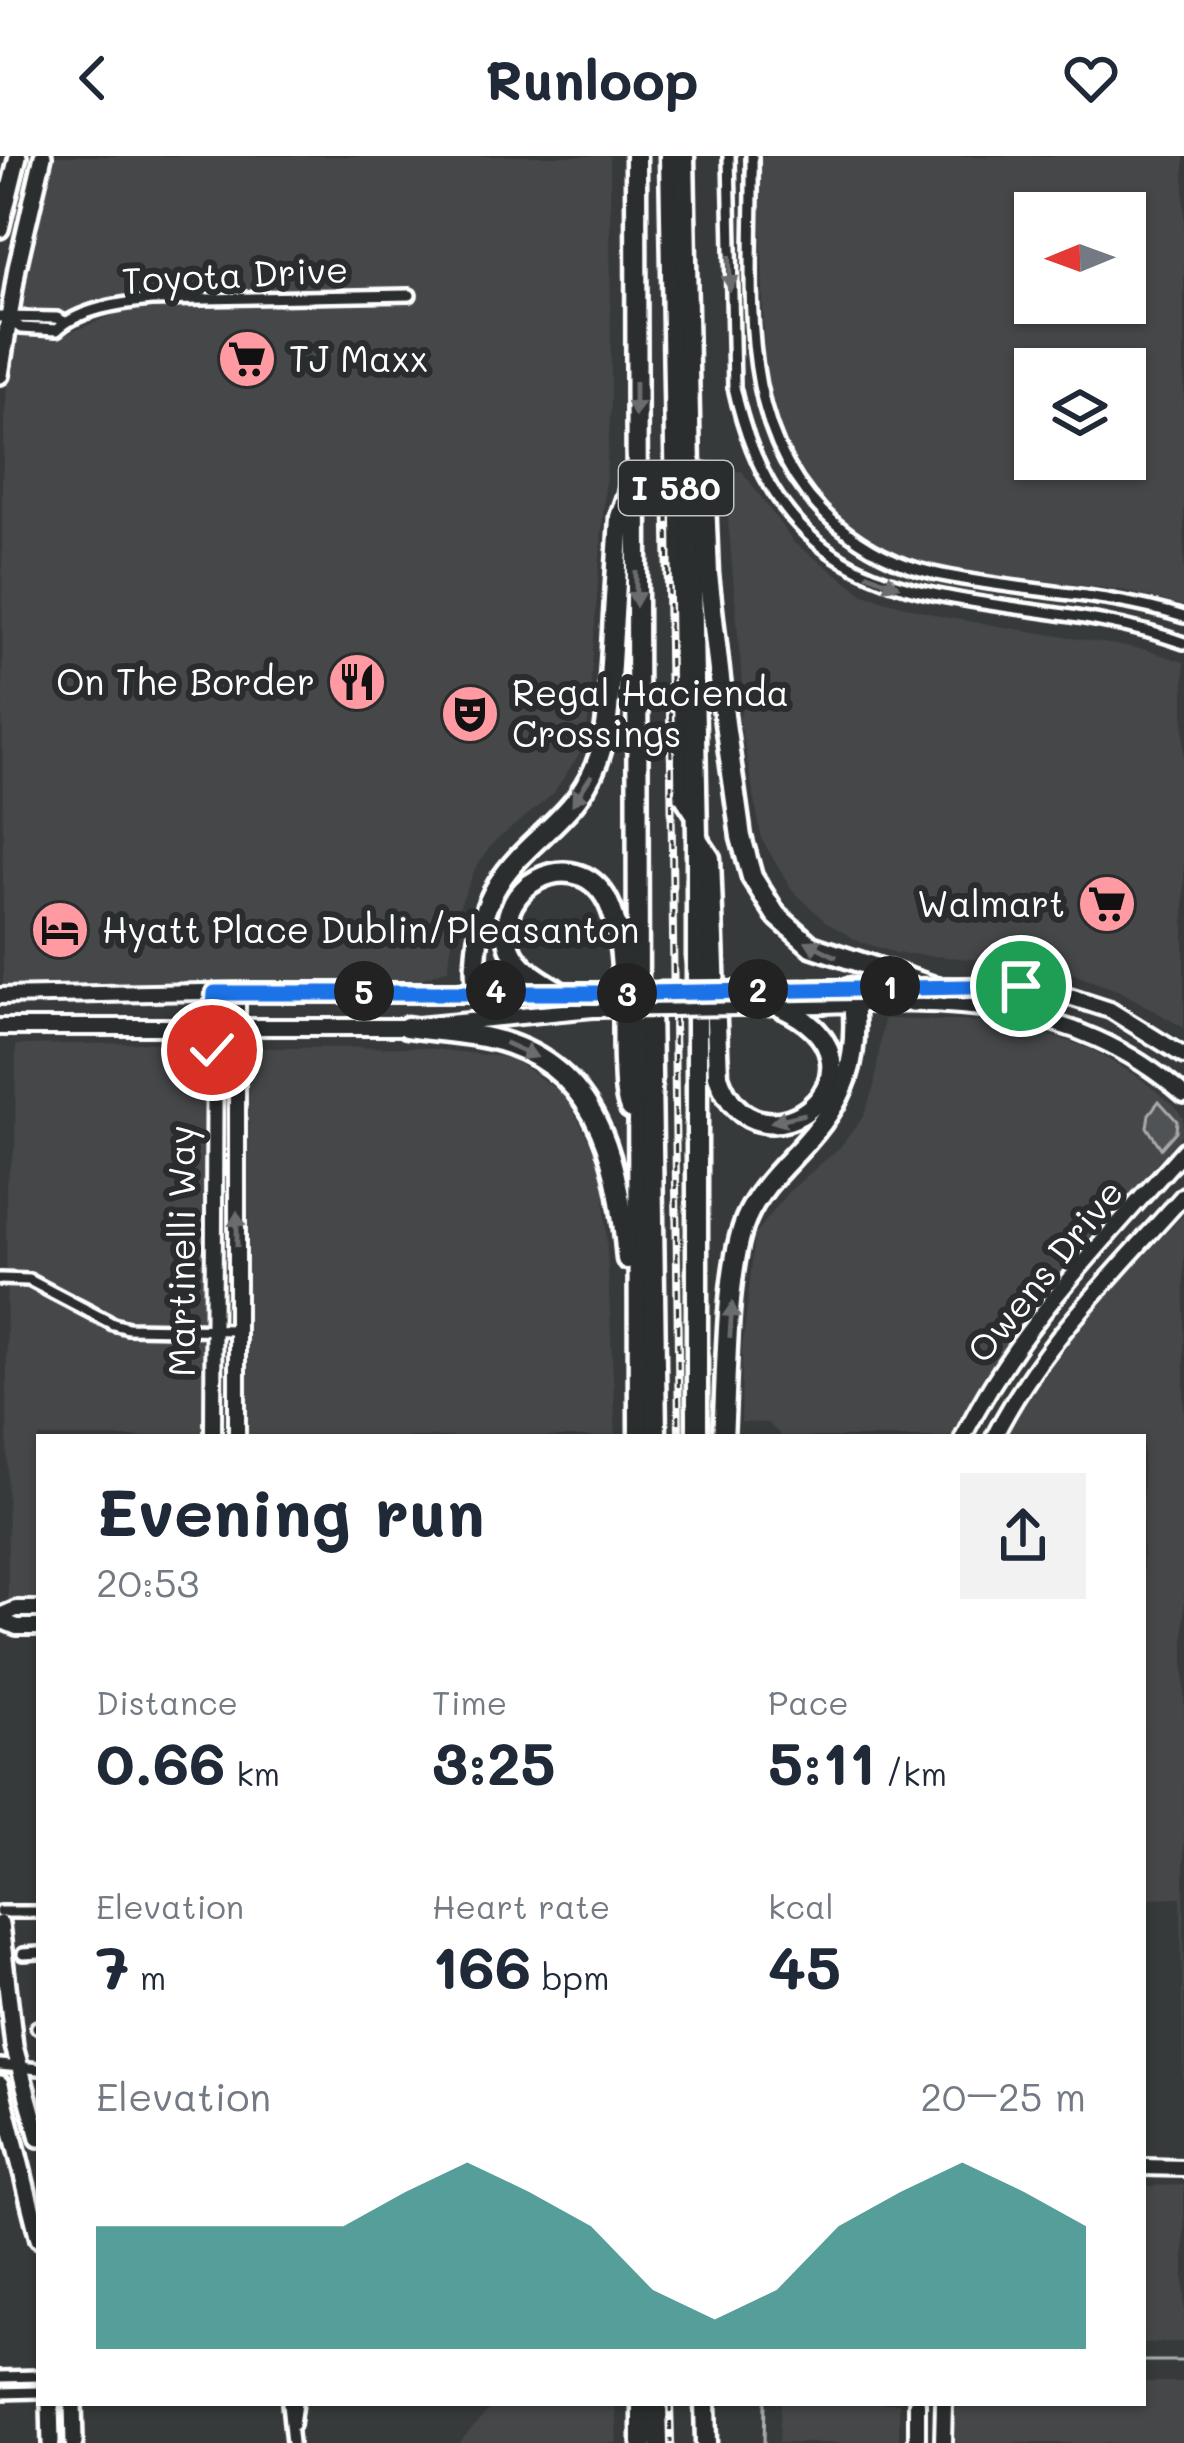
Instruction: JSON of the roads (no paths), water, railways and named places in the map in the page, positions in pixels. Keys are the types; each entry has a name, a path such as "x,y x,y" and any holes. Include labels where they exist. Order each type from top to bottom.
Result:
{"highway":[{"name":"I 580","path":"636,156 639,1434"},
{"name":"I 580","path":"670,156 681,791 696,815"},
{"name":"I 580","path":"684,156 697,838 697,1434"},
{"path":"691,425 703,451 708,574 741,837 752,877 776,915 811,946 931,986"},
{"path":"501,1015 481,1000 478,990 477,933 490,893 518,857 570,808 585,788 603,744 620,518 635,472"},
{"path":"697,838 710,858 718,1076 731,1104 771,1123 809,1112 827,1088 831,1072 831,1058 819,1031 781,1007"},
{"path":"558,991 519,964 511,950 506,919 522,889 545,875 570,872 592,880 615,916 626,1103 638,1123"},
{"name":"I 580","path":"637,973 650,1002 656,1434"},
{"path":"722,1434 739,1242 758,1196 836,1106 853,1052 853,996"},
{"path":"407,1027 505,1042 550,1065 584,1097 614,1160 628,1274 638,1304"},
{"path":"642,2406 642,2443"},
{"path":"658,2406 659,2443"},
{"path":"705,2406 706,2443"}],"main road":[{"path":"0,229 18,156"},
{"path":"0,375 3,318 44,156"},
{"path":"0,1027 407,1027 593,1009 781,1007 931,986 1021,986 1080,998 1138,1024 1184,1056"},
{"path":"0,996 742,990 984,1008 1042,1017 1121,1048 1181,1092 1184,1109"},
{"name":"Martinelli Way","path":"237,992 237,1434"},
{"name":"Martinelli Way","path":"213,1434 215,993"},
{"name":"Owens Drive","path":"965,1434 1016,1345 1183,1148"},
{"name":"Owens Drive","path":"996,1434 1049,1348 1184,1195"},
{"path":"0,1618 16,1609 36,1609"},
{"path":"0,1618 17,1627 36,1627"},
{"path":"0,1924 21,2070 36,2127"},
{"path":"0,2084 36,2227"},
{"path":"1146,2168 1184,2168"},
{"path":"50,2406 51,2443"},
{"path":"74,2406 74,2443"},
{"path":"916,2406 917,2443"},
{"path":"943,2443 944,2406"}],"street":[{"path":"729,156 734,387 756,457 790,511 837,555 896,586 963,602 1100,621 1184,643"},
{"path":"752,156 758,384 777,447 808,496 851,536 904,564 949,576 1093,595 1184,617"},
{"name":"Toyota Drive","path":"3,318 57,317 65,322 113,306 151,300 410,295"},
{"path":"0,1279 29,1280 113,1324 152,1330 236,1330"},
{"path":"0,1912 36,1912"},
{"path":"23,1954 36,1953"},
{"path":"0,2065 36,2069"},
{"path":"0,2377 36,2376"},
{"path":"0,2392 36,2392"},
{"path":"292,2406 292,2443"}],"waterway":[{"path":"1146,2361 1184,2361"},
{"path":"764,2443 765,2406"}],"railway":[{"path":"668,514 679,1434"},
{"path":"670,2406 671,2443"}],"place":[{"name":"TJ Maxx","path":"247,359"},
{"name":"On The Border","path":"357,682"},
{"name":"Regal Hacienda Crossings","path":"470,714"},
{"name":"Walmart","path":"1107,904"},
{"name":"Hyatt Place Dublin/Pleasanton","path":"60,930"}]}
